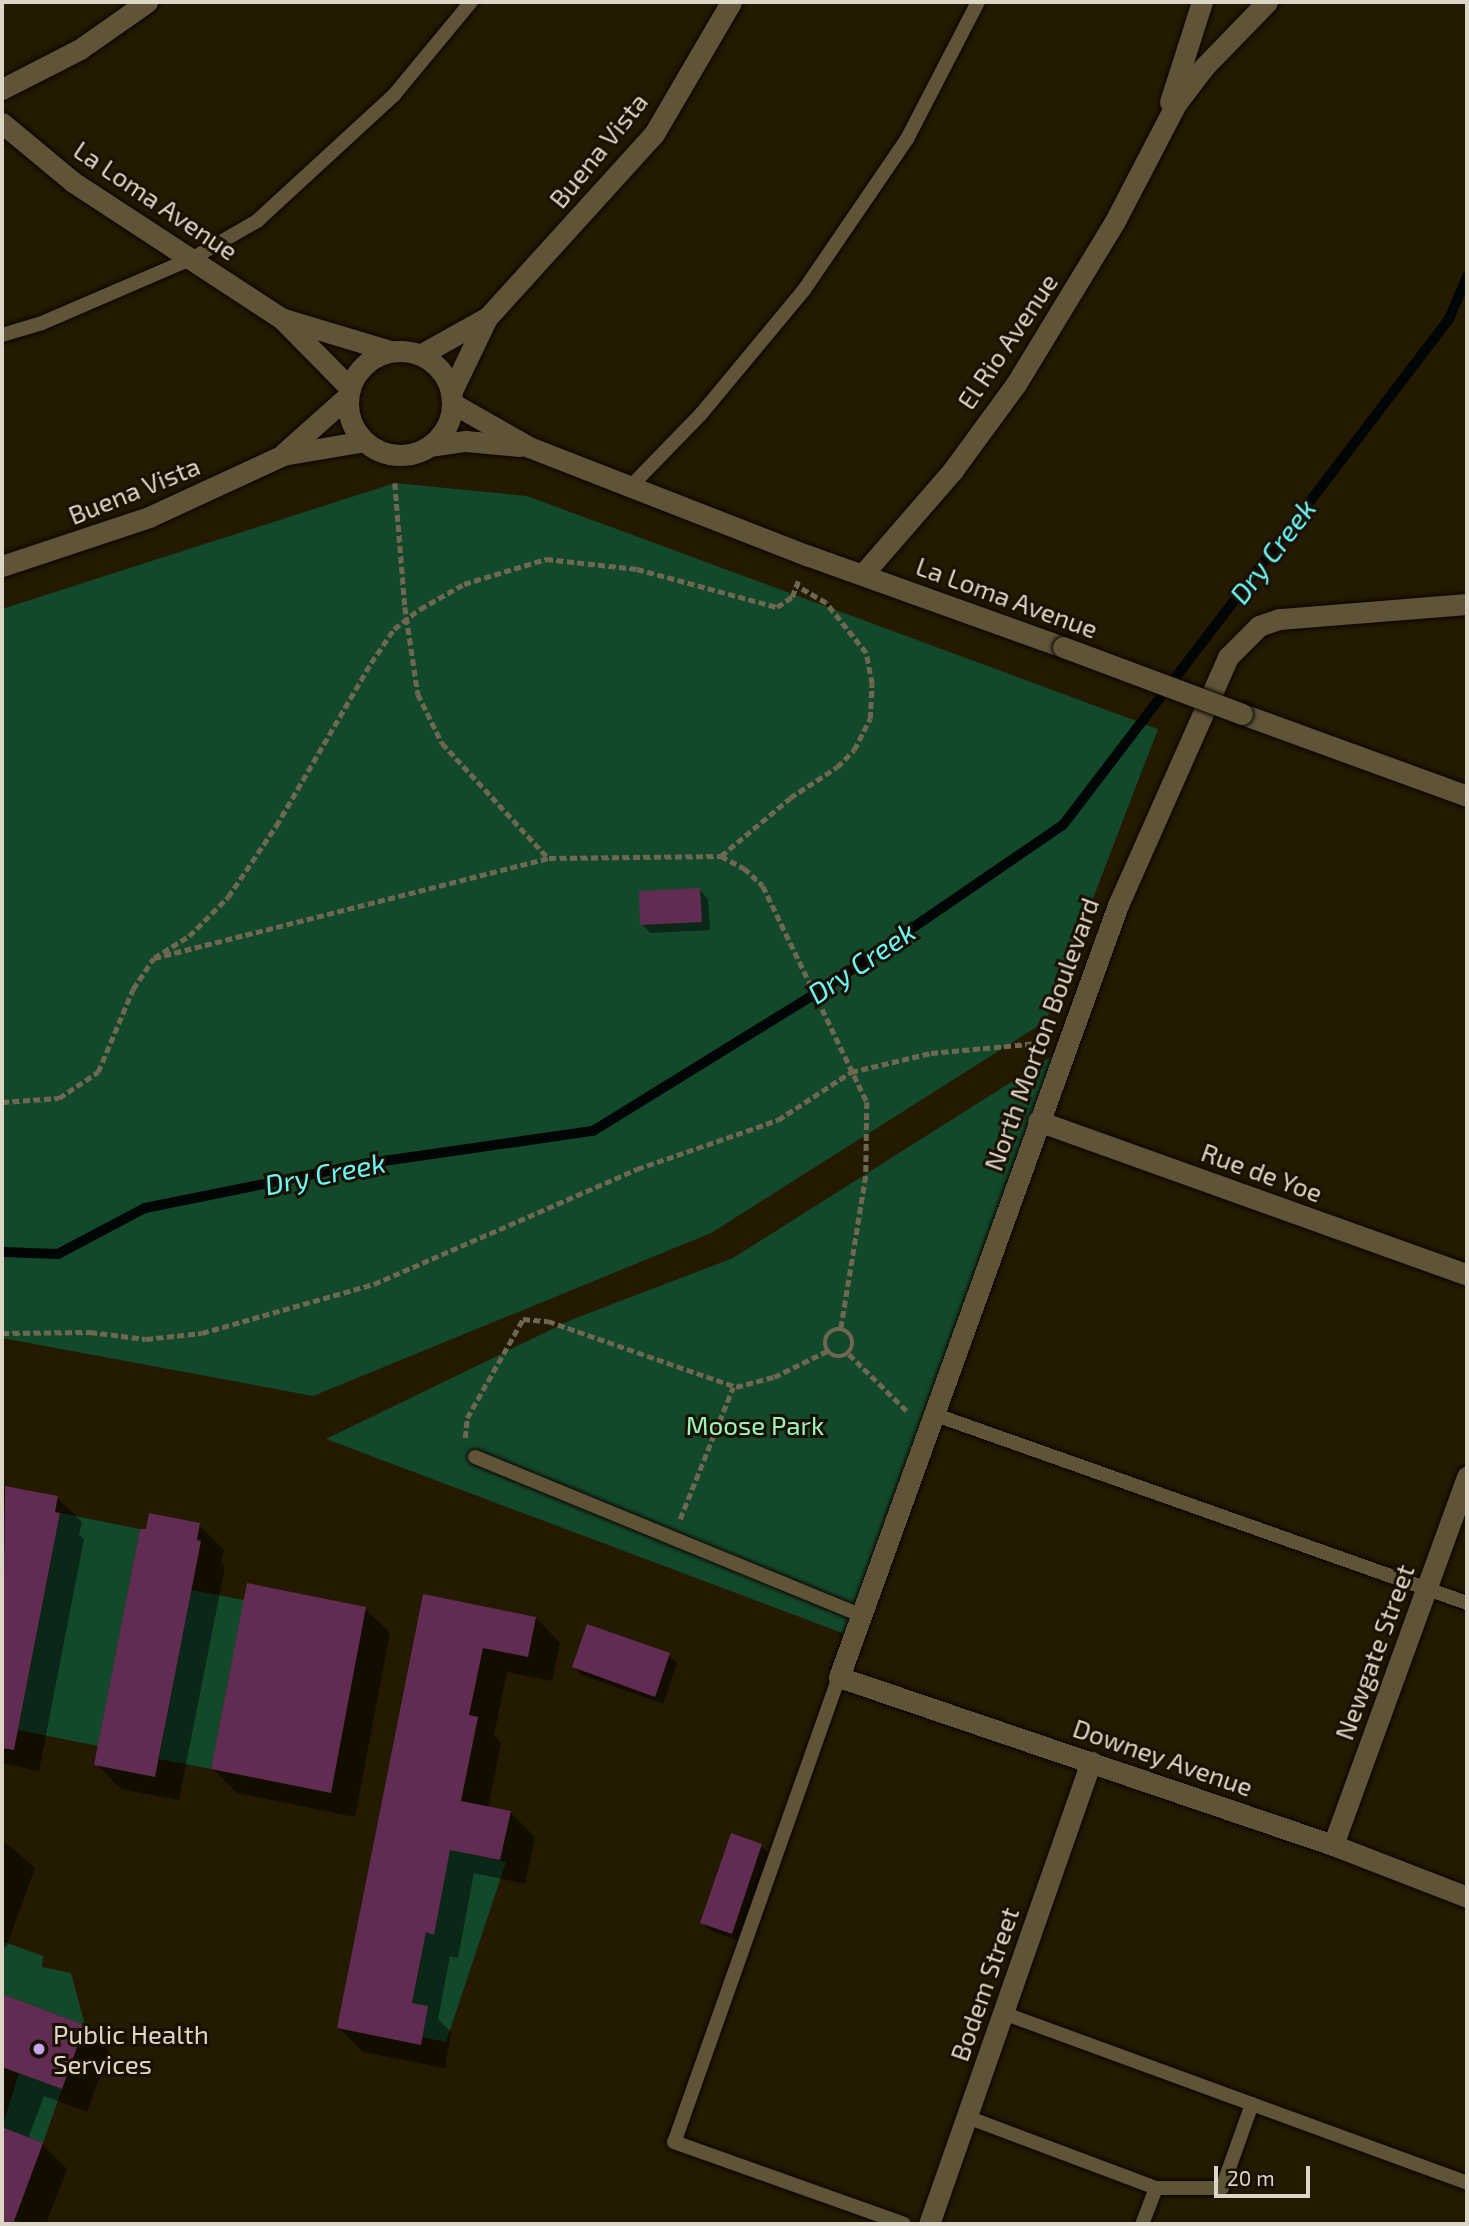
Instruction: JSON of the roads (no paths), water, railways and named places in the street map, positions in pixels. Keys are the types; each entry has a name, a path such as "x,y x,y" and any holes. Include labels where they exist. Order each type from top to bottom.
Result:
{"street":[{"path":"2,89 80,49 147,2"},
{"name":"Buena Vista","path":"451,398 487,318 654,134 731,2"},
{"name":"El Rio Avenue","path":"863,575 953,470 1016,384 1114,223 1166,118 1202,2"},
{"name":"El Rio Avenue","path":"1166,118 1204,67 1257,18 1267,2"},
{"name":"La Loma Avenue","path":"2,123 73,182 194,258 282,319 349,392"},
{"name":"Buena Vista","path":"420,355 487,318"},
{"name":"La Loma Avenue","path":"282,319 391,351"},
{"path":"391,351 420,355 439,367 451,398 442,434 429,446 394,455 365,441 351,420 349,392 362,366 391,351"},
{"name":"Buena Vista","path":"283,455 349,392"},
{"name":"La Loma Avenue","path":"451,398 529,447 630,487 1467,796"},
{"name":"Buena Vista","path":"2,566 149,517 283,455 365,441"},
{"name":"La Loma Avenue","path":"429,446 466,442 529,447"},
{"name":"North Morton Boulevard","path":"839,1677 1118,905 1228,657 1241,640 1279,619 1467,604"},
{"name":"Rue de Yoe","path":"1038,1121 1467,1275"},
{"name":"Newgate Street","path":"1334,1845 1467,1477"},
{"name":"Downey Avenue","path":"839,1677 1334,1845 1467,1897"},
{"name":"Bodem Street","path":"929,2224 1091,1762"}],"lane":[{"path":"2,335 43,323 194,258 257,220 385,104 471,2"},
{"path":"630,487 701,414 804,290 907,139 978,2"},
{"path":"930,1424 1467,1602"},
{"path":"475,1457 861,1615"},
{"path":"839,1677 674,2142 904,2224"},
{"path":"1003,2013 1467,2183"},
{"path":"967,2117 1156,2188 1222,2188 1252,2104"},
{"path":"1142,2224 1156,2188"}],"waterway":[{"name":"Dry Creek","path":"2,1252 58,1254 145,1208 363,1164 593,1131 829,985 1063,825 1449,319 1467,277"}],"place":[{"name":"Public Health Services","path":"39,2049"}],"park label":[{"name":"Moose Park","path":"755,1425"}]}
